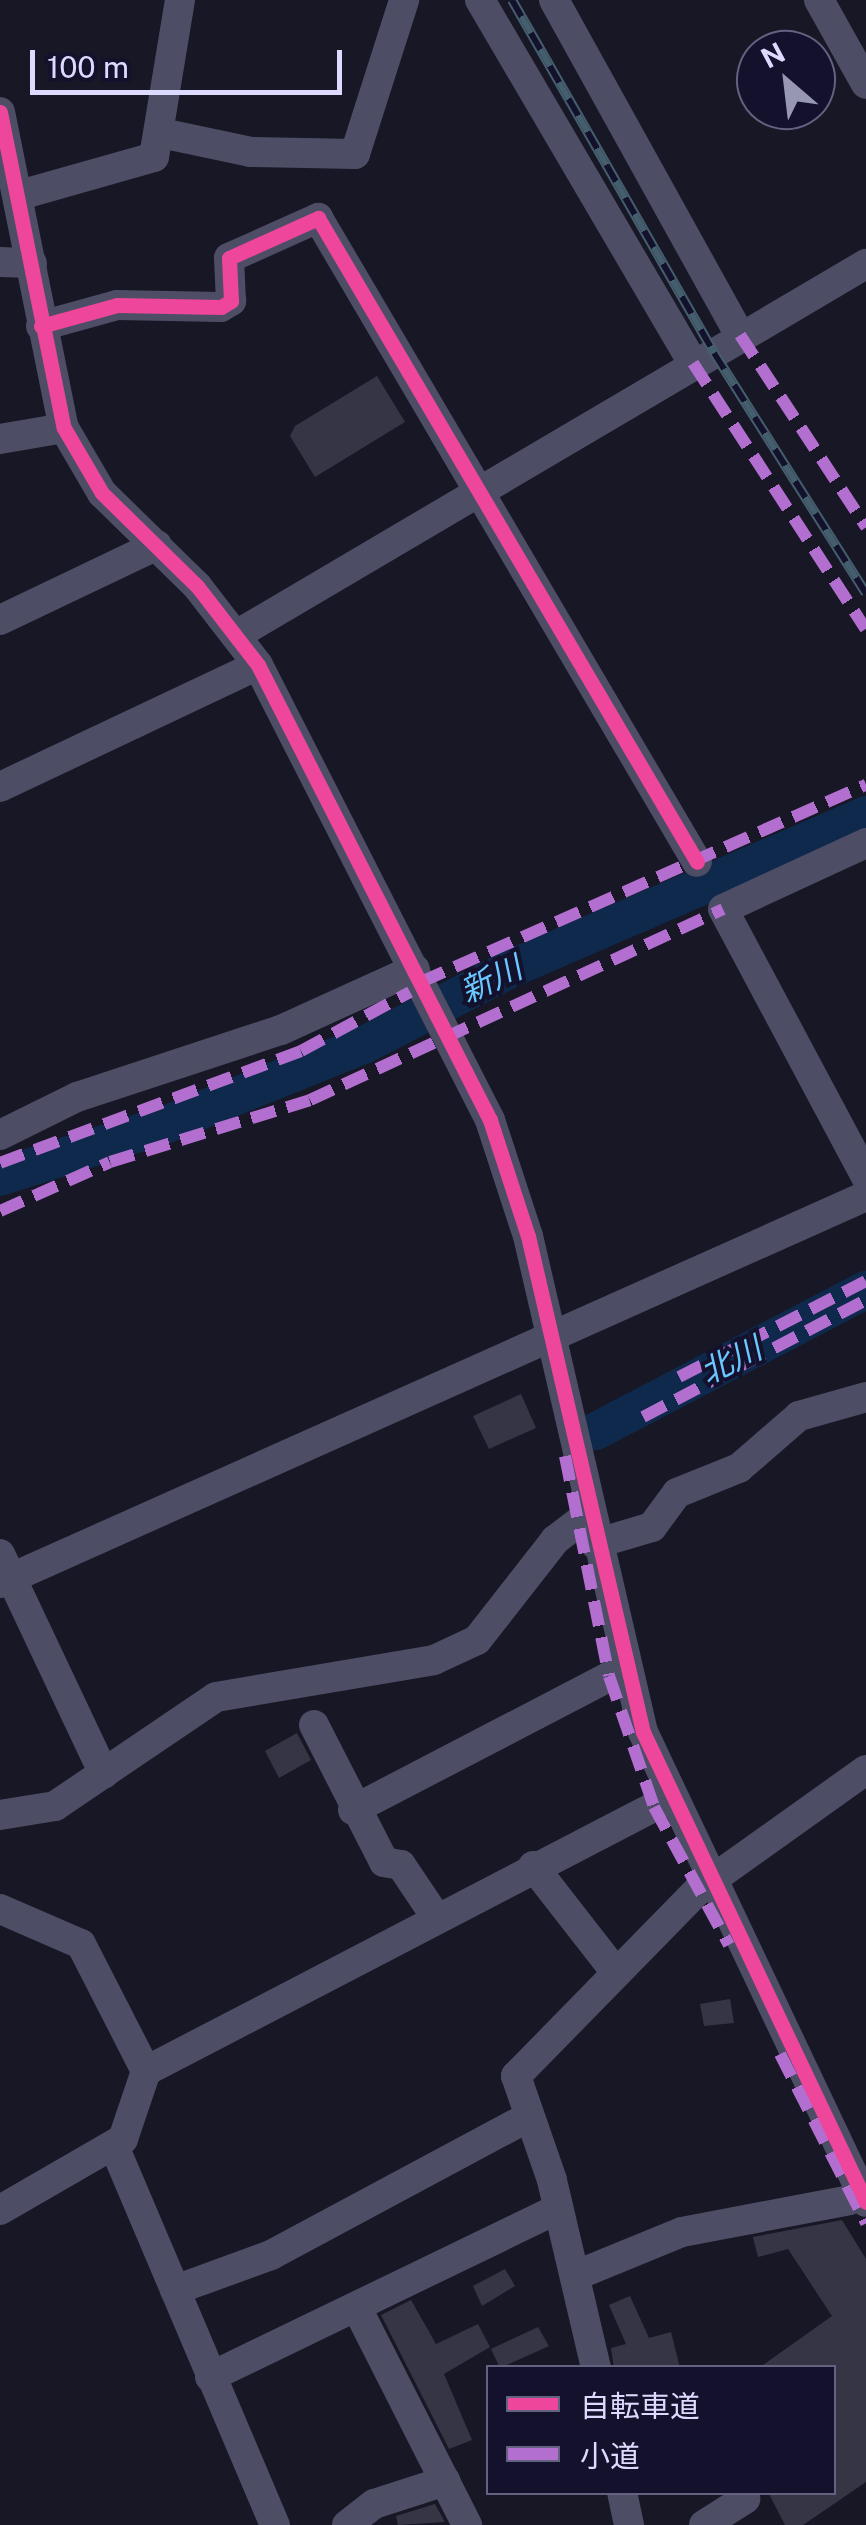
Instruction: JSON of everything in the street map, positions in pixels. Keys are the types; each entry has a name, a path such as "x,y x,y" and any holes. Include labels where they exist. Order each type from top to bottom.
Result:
{"street":[{"path":"20,195 136,165 154,156 161,133 180,0"},
{"path":"161,133 251,152 354,154 404,0"},
{"path":"480,0 693,363"},
{"path":"554,0 740,335"},
{"path":"819,0 866,84"},
{"path":"0,112 20,195 41,326 64,428 102,493 238,634 258,665 442,1039 490,1120 546,1333 616,1673 661,1803 706,1885 862,2201 682,2232 577,2275"},
{"path":"41,326 117,305 221,307 230,302 229,258 318,218 484,490 697,862"},
{"path":"0,262 32,264"},
{"path":"238,634 866,264"},
{"path":"0,439 64,428"},
{"path":"0,620 156,545"},
{"path":"0,787 258,665"},
{"path":"866,843 723,909 866,1177"},
{"path":"0,1136 77,1097 281,1030 412,980"},
{"path":"104,1774 4,1572 866,1196"},
{"path":"0,1816 55,1806 216,1696 434,1660 477,1640 587,1526 652,1527 676,1493 739,1468 799,1416 866,1397"},
{"path":"353,1810 616,1673"},
{"path":"314,1725 353,1810 436,1917"},
{"path":"595,2365 577,2275 516,2076 614,1970 706,1885 866,1770"},
{"path":"0,2210 114,2146 146,2072 533,1866 661,1803"},
{"path":"533,1866 614,1970"},
{"path":"0,1909 81,1944 146,2072"},
{"path":"175,2290 270,2255 526,2118"},
{"path":"114,2146 275,2525"},
{"path":"210,2377 359,2312 555,2210"},
{"path":"359,2312 467,2525"},
{"path":"347,2525 374,2504 444,2481"},
{"path":"623,2495 629,2525"},
{"path":"704,2525 745,2499"}],"building":[{"path":"377,376 405,422 315,477 290,436 295,426"},
{"path":"521,1394 536,1428 489,1449 473,1416"},
{"path":"297,1733 311,1760 279,1778 265,1751"},
{"path":"730,1999 734,2023 704,2026 700,2004"},
{"path":"842,2220 866,2259 866,2482 803,2525 785,2525 770,2495 836,2495 836,2365 763,2365 832,2316 788,2249 758,2257 753,2237"},
{"path":"505,2269 515,2286 482,2306 473,2286"},
{"path":"630,2296 649,2338 671,2332 679,2365 614,2365 611,2348 626,2344 609,2305"},
{"path":"411,2300 436,2344 478,2324 490,2347 444,2374 472,2440 449,2449 381,2315"},
{"path":"538,2327 549,2346 507,2365 499,2365 491,2349"},
{"path":"435,2504 445,2522 398,2525 396,2516"}],"waterway":[{"name":"新川","path":"0,1177 167,1124 364,1045 508,970 866,815"},
{"name":"北川","path":"596,1431 866,1290"}],"railway":[{"path":"512,0 714,353 866,593"}],"marked path":[{"path":"740,335 866,527"},
{"path":"693,363 866,629"},
{"path":"421,982 866,785"},
{"path":"0,1211 110,1162 310,1100 723,909"},
{"path":"0,1163 301,1051 410,992"},
{"path":"679,1377 866,1281"},
{"path":"643,1417 866,1300"},
{"path":"565,1456 609,1676 654,1807 729,1945"},
{"path":"780,2054 866,2223"}],"cycle path":[{"path":"0,112 64,428 102,493 197,586 258,665 490,1120 528,1236 643,1732 866,2202"},
{"path":"41,326 117,305 221,307 231,301 229,258 318,218 697,862"}]}
